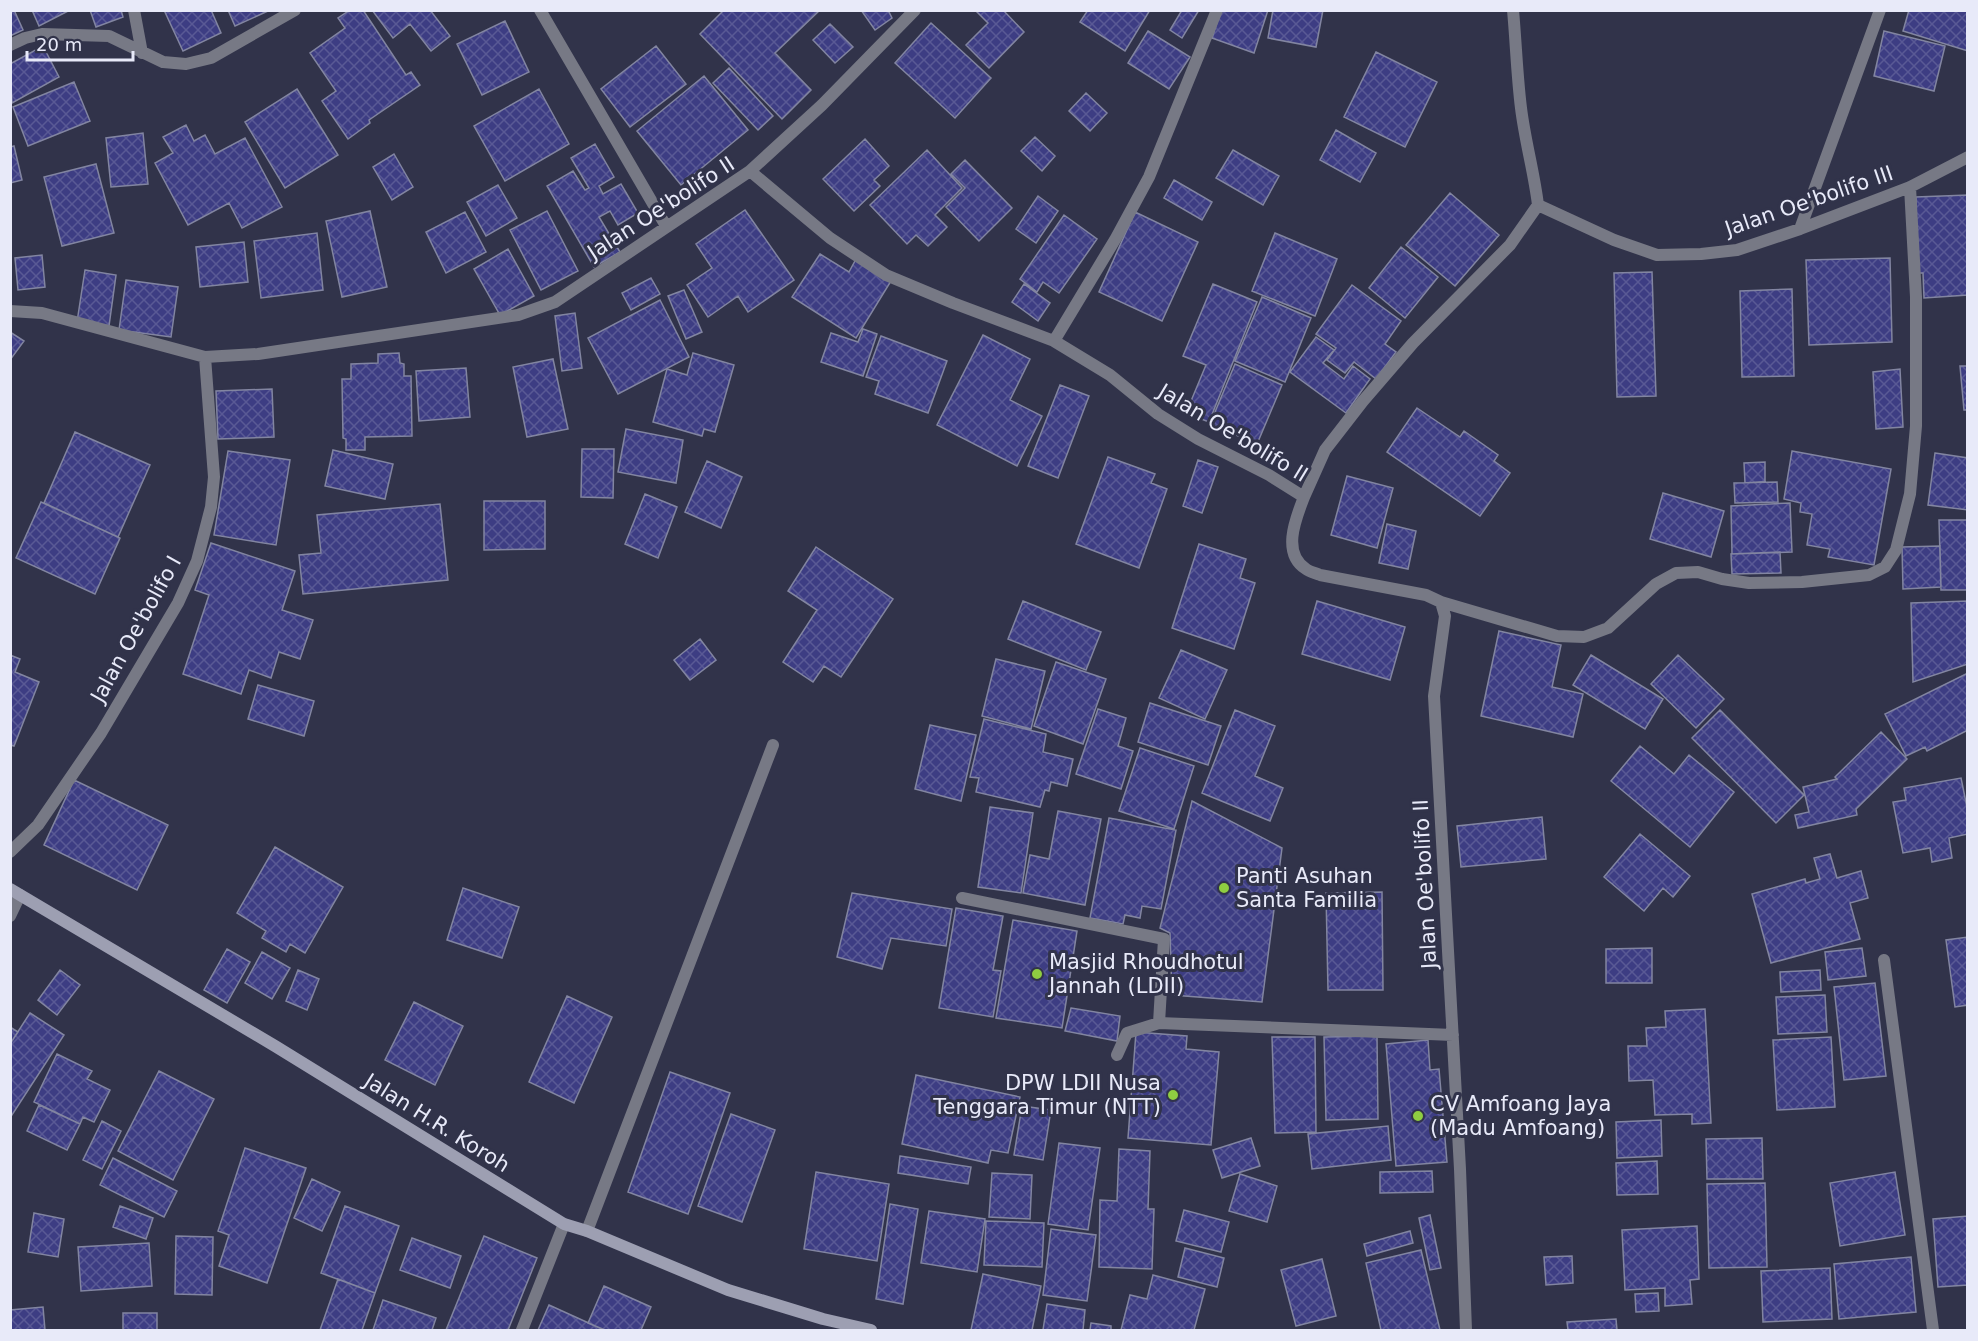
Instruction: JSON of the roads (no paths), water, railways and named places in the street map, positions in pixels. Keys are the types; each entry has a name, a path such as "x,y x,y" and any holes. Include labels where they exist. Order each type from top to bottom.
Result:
{"main road":[{"name":"Jalan H.R. Koroh","path":"15,892 274,1046 564,1224 587,1231 728,1290 823,1319 871,1330"}],"street":[{"path":"134,10 142,53"},
{"path":"10,45 42,34 109,36 163,62 186,64 212,58 295,10"},
{"path":"540,10 666,226"},
{"path":"750,171 822,105 915,10"},
{"path":"1054,341 1116,238 1149,177 1216,10"},
{"path":"1304,497 1325,450 1363,400 1413,343 1510,245 1538,205 1521,108 1513,10"},
{"path":"1800,229 1880,10"},
{"name":"Jalan Oe'bolifo III","path":"1538,205 1614,240 1657,255 1737,250 1800,229 1910,187 1968,157"},
{"name":"Jalan Oe'bolifo II","path":"10,311 42,313 205,357 258,354 342,343 518,315 555,302 750,171 830,238 886,275 952,303 1054,341 1110,375 1158,414 1198,439 1269,475 1304,497 1293,526 1292,543 1296,558 1306,569 1320,575 1426,595 1441,602 1445,616 1434,696 1453,1035 1466,1330"},
{"path":"1441,602 1557,636 1584,637 1608,628 1656,584 1676,573 1698,572 1749,583 1802,582 1869,575 1885,567 1896,550 1910,494 1916,426 1916,297 1910,187"},
{"name":"Jalan Oe'bolifo I","path":"10,852 38,825 101,733 178,603 197,561 211,507 214,477 205,357"},
{"path":"587,1231 773,745"},
{"path":"10,916 15,892"},
{"path":"962,898 1164,939 1159,1023"},
{"path":"1884,960 1933,1330"},
{"path":"1117,1055 1127,1032 1159,1023 1453,1035"},
{"path":"522,1330 564,1224"}],"place":[{"name":"Panti Asuhan Santa Familia","path":"1224,888"},
{"name":"Masjid Rhoudhotul Jannah (LDII)","path":"1037,974"},
{"name":"DPW LDII Nusa Tenggara Timur (NTT)","path":"1173,1095"},
{"name":"CV Amfoang Jaya (Madu Amfoang)","path":"1418,1116"}]}
